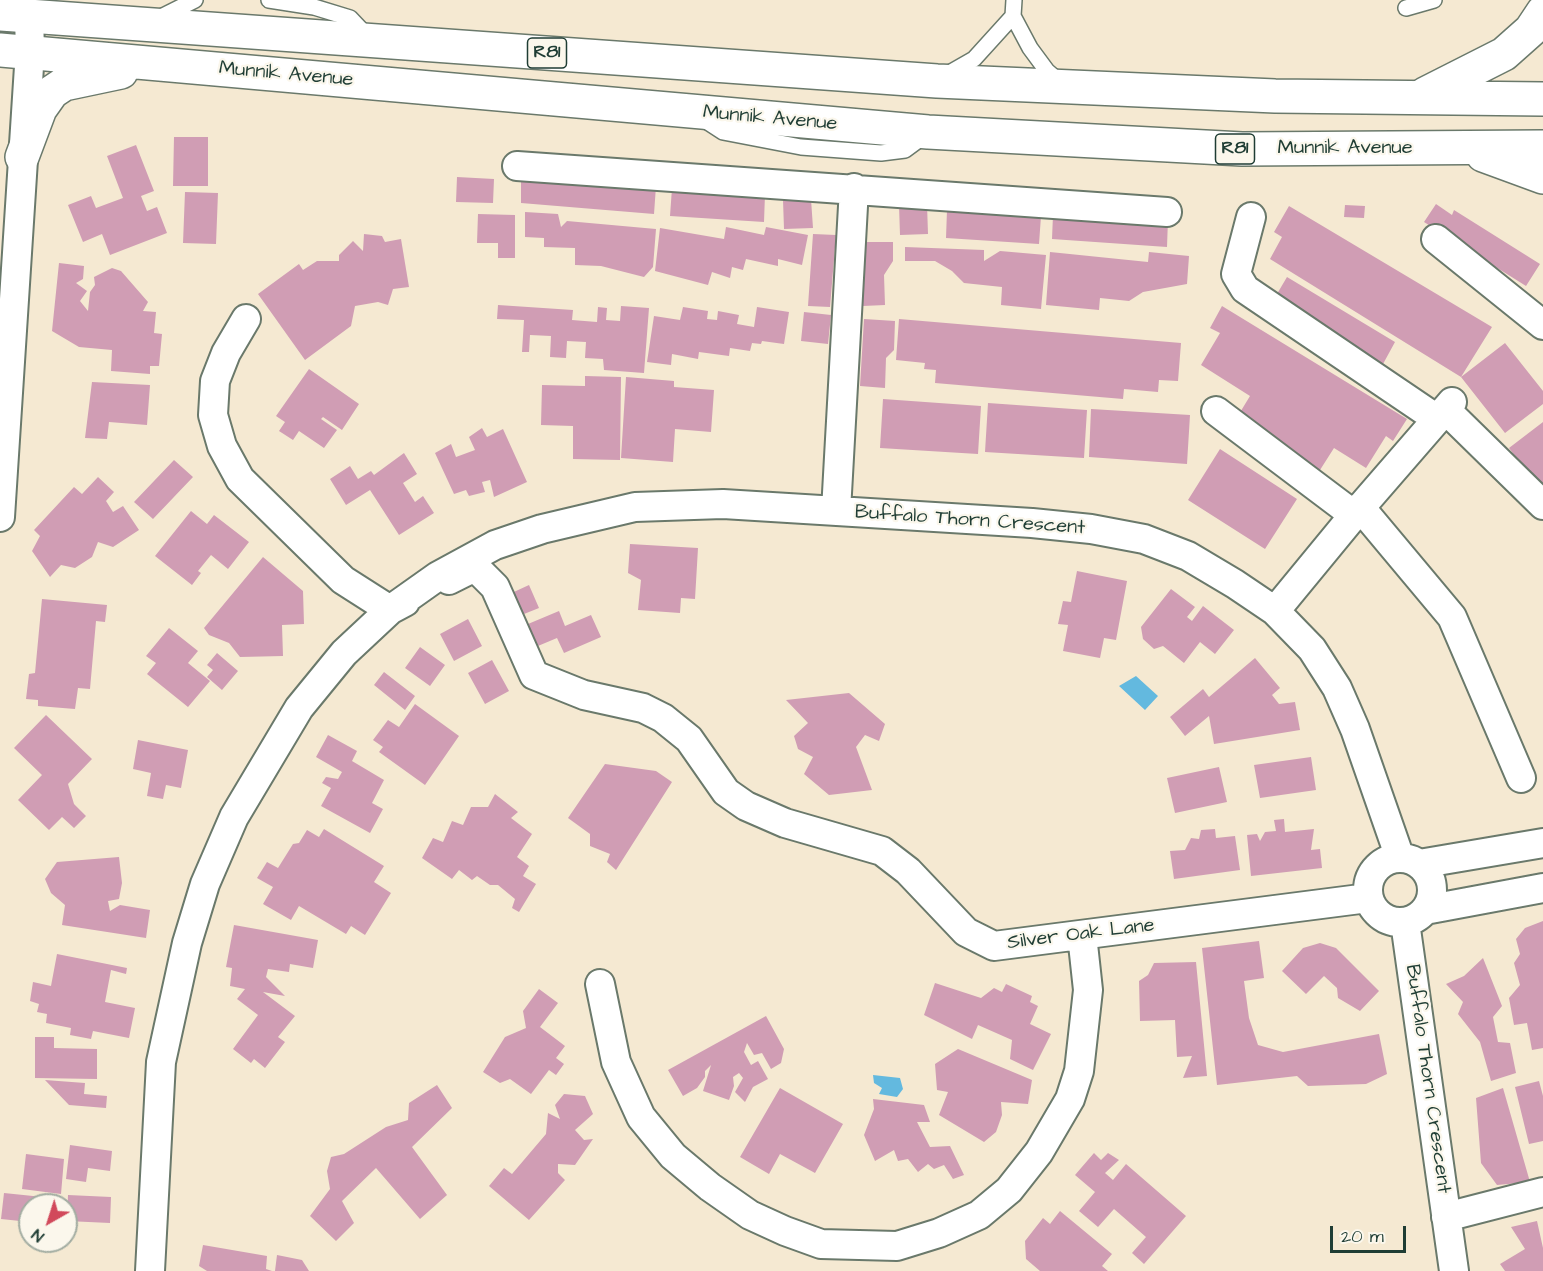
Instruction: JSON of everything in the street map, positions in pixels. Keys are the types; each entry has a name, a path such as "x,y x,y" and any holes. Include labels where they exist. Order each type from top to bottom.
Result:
{"main road":[{"path":"1420,96 1504,54 1531,30 1543,12"},
{"name":"Munnik Avenue","path":"15,15 937,81 1275,96 1543,99"},
{"name":"Munnik Avenue","path":"15,50 928,132 1242,149 1543,147"},
{"path":"22,157 40,109 52,92 64,84 113,72 201,68"},
{"path":"1468,148 1543,177"}],"street":[{"path":"0,517 22,157 15,15"},
{"path":"517,166 854,188 1167,212"},
{"path":"836,511 854,188"},
{"path":"1251,217 1236,274 1245,289 1445,410 1543,505"},
{"path":"1436,239 1543,325"},
{"path":"246,319 226,354 215,381 213,415 222,446 240,479 261,503 343,580 390,610"},
{"path":"1275,611 1357,511 1445,410"},
{"path":"1216,411 1357,511 1452,617 1521,778"},
{"name":"Buffalo Thorn Crescent","path":"150,1271 161,1062 187,943 205,884 234,817 299,708 344,653 390,610 438,576 495,545 584,517 635,507 685,504 761,505 1032,523 1091,529 1144,539 1188,556 1275,611 1312,649 1337,688 1409,861"},
{"name":"Buffalo Thorn Crescent","path":"390,610 475,567 495,587 534,675 584,695 643,708 663,718 689,739"},
{"name":"Silver Oak Lane","path":"689,739 720,785 739,801 785,823 882,851 908,871 966,932 994,946 1368,898"},
{"path":"1543,843 1409,861 1390,859 1374,870 1367,888 1372,907 1386,919 1415,916 1543,888"},
{"path":"1409,861 1431,881 1430,901 1415,916"},
{"name":"Buffalo Thorn Crescent","path":"1415,916 1446,1216 1454,1271"},
{"path":"600,984 616,1062 641,1117 674,1156 710,1187 750,1215 785,1231 820,1244 897,1246 939,1233 979,1215 1009,1190 1039,1152 1065,1108 1079,1071 1088,990 1082,935"},
{"path":"1446,1216 1543,1192"}],"lane":[{"path":"147,24 195,0"},
{"path":"269,0 314,7 350,18 371,40"},
{"path":"1014,0 1013,16 1030,48 1047,71 1065,86"},
{"path":"1406,8 1434,0"},
{"path":"937,81 974,59 1013,16"}],"water":[{"path":"1136,676 1158,696 1145,710 1119,686"},
{"path":"873,1075 900,1078 903,1089 897,1097 879,1094 882,1088 874,1083"}],"building":[{"path":"174,137 208,137 208,186 173,186"},
{"path":"136,145 154,191 141,196 147,211 157,207 167,233 110,255 102,234 83,242 68,205 91,196 96,208 123,198 107,156"},
{"path":"457,177 494,179 493,203 456,202"},
{"path":"521,180 656,186 654,214 521,203"},
{"path":"672,188 765,194 764,222 670,216"},
{"path":"185,192 218,193 216,244 183,243"},
{"path":"811,199 813,228 784,229 783,200"},
{"path":"927,204 928,234 900,235 899,205"},
{"path":"1436,204 1452,215 1454,210 1540,264 1526,286 1424,222"},
{"path":"1345,205 1365,206 1364,218 1344,217"},
{"path":"1289,206 1492,327 1461,377 1270,259 1282,237 1274,232"},
{"path":"947,210 1041,216 1039,244 946,238"},
{"path":"525,212 558,214 561,227 567,221 656,229 653,267 644,277 601,266 575,265 575,248 544,247 544,238 525,237"},
{"path":"478,214 515,215 515,258 498,258 498,243 477,243"},
{"path":"1053,215 1168,219 1167,247 1052,239"},
{"path":"726,227 764,235 766,227 808,235 802,265 778,259 778,266 746,259 743,270 732,267 730,278 712,272 708,285 655,271 660,228 724,239"},
{"path":"364,234 382,236 385,242 401,239 409,287 393,289 388,305 378,302 355,306 351,326 305,360 258,294 299,264 303,270 317,261 339,261 339,255 353,241 363,251"},
{"path":"813,234 836,235 830,307 808,306"},
{"path":"866,242 893,242 893,261 884,275 885,305 863,306 861,260"},
{"path":"905,247 984,250 984,261 1000,251 1046,255 1041,309 1001,305 1002,287 964,283 952,271 935,261 905,261"},
{"path":"1050,252 1148,262 1149,252 1189,256 1187,284 1143,292 1129,301 1100,298 1099,310 1046,305"},
{"path":"59,263 84,266 83,279 76,283 87,291 80,301 88,311 90,292 95,285 94,277 112,268 121,271 148,302 143,311 156,312 154,333 162,334 159,366 150,366 150,374 111,371 112,350 79,347 52,331"},
{"path":"1287,277 1395,342 1383,364 1274,299"},
{"path":"498,305 573,310 572,320 597,322 598,307 607,308 606,320 620,321 621,306 649,308 644,373 604,370 603,359 585,358 586,342 567,341 566,358 550,357 551,336 530,335 529,352 522,352 524,320 497,319"},
{"path":"1222,306 1407,419 1393,441 1386,436 1366,468 1334,448 1320,470 1236,419 1250,396 1201,365 1220,333 1210,328"},
{"path":"683,307 708,311 707,319 717,320 718,311 739,315 737,324 754,327 757,307 789,312 784,344 762,341 761,344 752,343 750,351 730,348 729,356 699,352 698,359 672,354 671,365 647,362 654,316 680,320"},
{"path":"804,312 831,315 828,344 801,341"},
{"path":"864,319 895,321 894,350 886,358 885,388 860,386"},
{"path":"899,319 1181,343 1178,381 1159,380 1158,392 1124,389 1123,399 935,383 936,370 924,369 925,363 896,360"},
{"path":"1505,343 1543,391 1543,404 1505,433 1461,377"},
{"path":"309,369 359,404 342,430 323,417 321,419 337,430 324,448 299,431 293,440 279,431 285,422 276,416"},
{"path":"585,376 621,377 620,460 573,459 573,426 541,425 542,385 585,386"},
{"path":"626,377 674,381 674,387 714,390 711,432 675,429 673,462 621,458"},
{"path":"92,382 150,385 147,425 109,422 107,439 85,438"},
{"path":"883,399 981,406 978,454 880,448"},
{"path":"988,403 1087,410 1084,458 985,452"},
{"path":"1091,409 1190,415 1187,464 1089,457"},
{"path":"1543,422 1543,494 1509,448"},
{"path":"482,428 487,437 503,429 527,482 494,497 490,480 482,482 485,492 469,496 466,490 454,494 435,453 451,444 456,457 475,450 469,437"},
{"path":"1220,449 1297,499 1265,549 1188,500"},
{"path":"404,453 417,474 403,483 415,502 423,496 434,513 399,535 370,490 346,505 330,479 350,466 358,479 371,471 374,475"},
{"path":"174,460 193,477 153,519 134,502"},
{"path":"98,477 114,492 106,501 113,512 123,506 139,530 113,547 98,542 92,557 75,568 61,565 50,577 32,551 40,536 34,530 74,487 82,494"},
{"path":"191,511 207,524 214,515 249,542 228,569 211,555 198,571 201,573 192,585 155,556"},
{"path":"630,544 698,548 695,599 681,598 680,613 638,610 641,580 628,573"},
{"path":"263,557 303,591 304,624 282,625 283,656 240,657 229,643 209,635 204,628"},
{"path":"1077,571 1127,581 1116,640 1104,638 1100,658 1063,651 1068,625 1058,624 1063,601 1071,602"},
{"path":"529,585 539,608 524,614 528,624 559,611 565,626 591,615 601,637 564,653 557,638 526,651 503,597"},
{"path":"1171,589 1195,607 1187,617 1192,621 1203,606 1234,630 1215,654 1200,642 1184,663 1163,646 1154,649 1143,639 1141,627"},
{"path":"42,599 107,605 105,622 96,621 90,689 78,688 75,709 38,706 38,700 26,699 29,674 35,673"},
{"path":"468,619 482,646 454,661 440,634"},
{"path":"169,628 198,651 188,663 210,681 188,707 147,674 156,663 146,656"},
{"path":"420,647 445,665 430,686 405,668"},
{"path":"217,653 238,671 222,690 207,677 213,670 207,665"},
{"path":"1255,658 1280,688 1272,695 1279,704 1295,702 1300,730 1214,744 1209,716 1185,736 1170,717 1203,689 1209,697"},
{"path":"492,660 509,691 485,704 468,673"},
{"path":"384,672 415,696 405,710 374,685"},
{"path":"849,693 885,724 879,741 865,735 856,747 872,790 829,795 804,774 813,757 798,749 794,736 808,723 786,700"},
{"path":"415,704 459,736 425,785 379,752 383,747 373,740 388,720 399,727"},
{"path":"46,715 92,759 68,784 74,804 86,816 74,828 62,817 49,830 18,800 42,775 14,748"},
{"path":"328,735 357,751 352,761 384,780 372,803 383,809 370,833 321,806 331,788 322,783 326,777 338,779 342,772 316,757"},
{"path":"138,740 188,750 181,788 166,785 163,799 147,796 151,773 133,769"},
{"path":"1311,757 1316,790 1260,798 1254,765"},
{"path":"605,764 656,771 672,782 616,870 607,862 610,854 590,846 590,834 568,818"},
{"path":"1219,767 1227,802 1175,813 1167,778"},
{"path":"495,794 518,812 511,818 532,834 517,857 529,866 523,876 536,884 519,912 512,908 515,899 498,885 490,885 477,876 472,880 459,870 452,879 422,858 433,838 443,842 452,821 463,825 471,807 488,807"},
{"path":"1284,819 1285,832 1314,829 1311,850 1320,849 1322,868 1251,876 1247,835 1257,834 1260,841 1265,832 1276,831 1274,820"},
{"path":"324,829 384,866 374,882 391,893 365,935 351,926 346,934 299,906 291,920 263,904 273,887 257,878 267,862 278,868 293,844 299,843 307,830 319,837"},
{"path":"1215,829 1216,838 1235,836 1240,870 1174,879 1170,851 1185,850 1191,838 1199,839 1201,830"},
{"path":"119,857 122,883 119,899 108,901 110,911 120,905 150,910 146,938 62,925 65,905 51,893 45,879 57,862"},
{"path":"1543,921 1543,1048 1532,1050 1527,1023 1514,1025 1509,998 1520,985 1514,963 1520,954 1516,939 1525,928"},
{"path":"234,925 318,940 313,968 290,964 289,972 268,969 266,977 285,996 263,992 295,1016 278,1037 285,1042 265,1068 254,1059 251,1063 233,1049 258,1015 237,999 245,989 230,986 232,968 226,967"},
{"path":"1259,941 1264,978 1244,981 1249,1018 1258,1045 1283,1052 1379,1034 1387,1074 1366,1084 1308,1086 1297,1076 1217,1085 1202,948"},
{"path":"1320,943 1336,948 1379,991 1360,1011 1338,998 1337,988 1324,976 1306,994 1282,971 1303,948"},
{"path":"57,954 127,968 126,974 111,970 105,1002 135,1008 129,1038 93,1031 91,1039 70,1035 71,1028 46,1023 47,1014 37,1012 39,1004 30,1001 33,982 51,986"},
{"path":"1483,958 1502,1006 1493,1017 1498,1042 1510,1043 1516,1073 1491,1081 1480,1042 1458,1014 1463,1002 1446,984 1464,976"},
{"path":"1196,962 1207,1076 1183,1078 1192,1056 1177,1057 1175,1020 1140,1021 1139,981 1148,975 1154,963"},
{"path":"935,983 981,998 994,988 1002,992 1006,984 1032,996 1030,1002 1038,1006 1030,1024 1051,1034 1033,1070 1010,1059 1012,1040 978,1025 972,1039 924,1015"},
{"path":"539,989 558,1003 540,1027 565,1046 556,1058 564,1064 556,1075 549,1070 531,1094 510,1079 500,1083 483,1072 505,1037 526,1028 523,1011"},
{"path":"766,1016 784,1049 781,1063 771,1069 762,1053 754,1055 747,1043 744,1052 751,1065 758,1061 768,1079 753,1087 745,1102 735,1092 743,1078 739,1073 733,1077 734,1086 729,1100 703,1091 711,1065 705,1071 705,1077 697,1088 683,1096 668,1070"},
{"path":"35,1037 54,1037 54,1048 97,1049 97,1079 35,1078"},
{"path":"958,1049 1032,1080 1028,1104 1001,1102 1002,1115 996,1132 984,1142 939,1115 948,1092 937,1090 935,1064"},
{"path":"45,1080 85,1083 84,1094 107,1096 106,1108 69,1105"},
{"path":"1539,1081 1543,1096 1543,1141 1529,1144 1515,1087"},
{"path":"437,1085 452,1108 412,1147 447,1195 420,1219 376,1168 342,1201 354,1223 336,1241 310,1216 330,1189 327,1171 331,1157 344,1154 386,1127 408,1120 409,1103"},
{"path":"780,1088 843,1124 815,1173 780,1154 769,1174 740,1157"},
{"path":"1503,1088 1530,1182 1497,1185 1481,1163 1476,1098"},
{"path":"564,1094 585,1096 593,1114 575,1130 584,1140 593,1139 575,1165 558,1164 558,1173 565,1180 529,1220 489,1186 504,1168 512,1174 546,1134 548,1113 560,1119 555,1105"},
{"path":"873,1099 924,1105 930,1122 917,1122 930,1147 950,1146 964,1175 953,1179 944,1165 934,1169 928,1164 918,1172 908,1159 898,1161 894,1150 875,1161 864,1135 874,1109"},
{"path":"70,1145 112,1151 110,1171 88,1168 86,1182 66,1179"},
{"path":"1094,1153 1101,1160 1108,1153 1119,1160 1105,1173 1113,1180 1126,1164 1186,1216 1144,1264 1132,1253 1146,1237 1114,1209 1098,1227 1079,1211 1095,1192 1075,1175"},
{"path":"26,1154 64,1159 61,1193 22,1189"},
{"path":"4,1193 18,1194 18,1221 1,1219"},
{"path":"78,1195 111,1197 110,1223 78,1222"},
{"path":"1060,1211 1112,1254 1102,1266 1108,1271 1040,1271 1026,1259 1025,1241 1043,1218 1050,1224"},
{"path":"1537,1221 1543,1248 1543,1271 1505,1271 1500,1264 1525,1249 1511,1227"},
{"path":"203,1245 267,1256 266,1269 272,1271 207,1271 199,1266"},
{"path":"277,1255 302,1260 309,1271 275,1271"}]}
